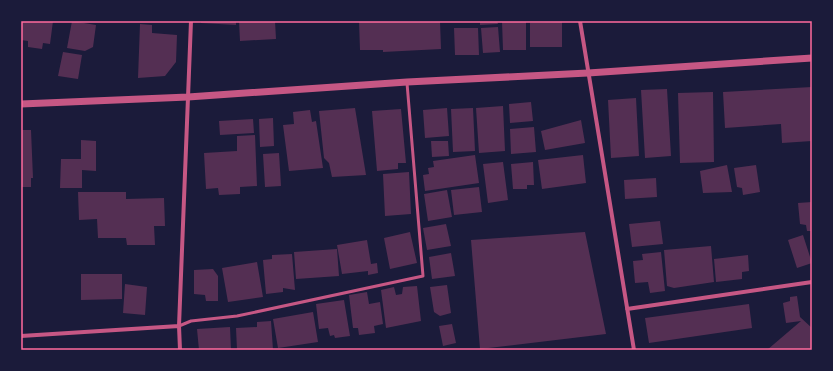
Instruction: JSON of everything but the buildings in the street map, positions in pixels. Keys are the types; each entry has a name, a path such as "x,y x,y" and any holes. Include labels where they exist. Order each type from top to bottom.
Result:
{"street":[{"path":"180,350 179,326 191,21"},
{"path":"580,21 634,350"},
{"path":"21,104 188,97 407,82 588,73 812,58"},
{"path":"628,309 812,282"},
{"path":"21,336 179,326"}],"lane":[{"path":"179,326 191,321 237,316 424,276 407,82"}]}
